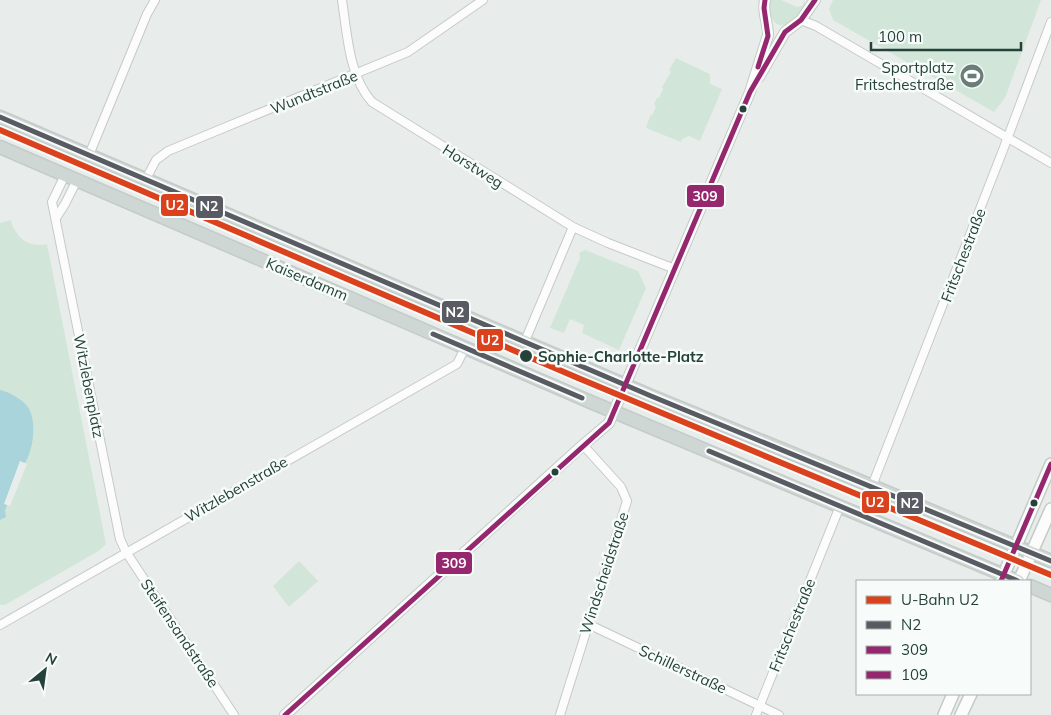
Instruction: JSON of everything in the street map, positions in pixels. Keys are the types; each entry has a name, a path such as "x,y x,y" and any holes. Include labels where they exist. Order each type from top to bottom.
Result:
{"main road":[{"name":"Kaiserdamm","path":"0,117 525,341"},
{"name":"Kaiserdamm","path":"0,147 614,412 840,506 1002,578"},
{"path":"525,341 1051,562"},
{"path":"1002,578 1051,464"},
{"path":"1018,580 1051,508"},
{"path":"1031,586 1051,595"},
{"path":"944,715 953,695"},
{"path":"961,715 970,695"}],"street":[{"path":"89,155 147,14 155,0"},
{"name":"Horstweg","path":"342,0 356,75 363,91 378,107 573,227 608,244 675,269"},
{"name":"Wundtstraße","path":"146,179 156,160 168,151 356,75 416,48 483,0"},
{"path":"284,715 609,423 750,92 768,35 768,25 763,8 765,0"},
{"path":"750,92 785,32 801,20 813,1"},
{"path":"801,20 816,26 1051,163"},
{"name":"Fritschestraße","path":"872,486 1008,138 1051,22"},
{"path":"768,25 785,32"},
{"name":"Witzlebenplatz","path":"65,175 52,202 120,539 126,552"},
{"path":"56,218 66,204 77,180"},
{"path":"525,341 573,227"},
{"name":"Witzlebenstraße","path":"0,625 457,364 465,348"},
{"name":"Windscheidstraße","path":"560,715 627,501 621,487 583,445"},
{"name":"Fritschestraße","path":"756,715 840,506"},
{"name":"Steifensandstraße","path":"126,552 234,715"},
{"name":"Schillerstraße","path":"588,624 779,715"}],"green space":[{"path":"770,0 781,0 797,7 802,6 805,0 800,14 788,24 781,25 775,22 771,14"},
{"name":"Sportplatz Fritschestraße","path":"833,0 1041,0 1005,98 994,112 833,20 829,9"},
{"path":"676,58 710,74 710,84 722,89 700,141 689,136 682,139 681,142 646,128 650,116 656,107 654,104 657,98 659,98 662,87 671,72 669,70"},
{"path":"11,220 13,228 23,240 37,245 47,244 106,544 100,550 5,605 0,605 0,223"},
{"path":"585,250 638,271 646,288 619,350 582,333 584,325 570,319 564,333 550,328 580,258 579,253"},
{"path":"299,561 318,581 289,607 273,586"}],"water":[{"path":"0,390 15,396 25,403 32,419 33,435 28,457 5,511 6,517 0,520"}],"pier":[{"path":"20,461 27,464 10,506 4,504"}],"metro line":[{"name":"U2","path":"0,130 578,378 1051,575"}],"transit line":[{"name":"309","path":"758,67 768,36 764,8 765,0"},
{"name":"309","path":"285,715 609,423 750,92 785,32 801,20 815,0"},
{"name":"N2","path":"0,117 651,396 1051,561"},
{"name":"N2","path":"433,334 582,398"},
{"name":"N2","path":"709,451 1016,580"},
{"name":"109","path":"1001,580 1051,464"}],"place":[{"name":"Sportplatz Fritschestraße","path":"972,76"},
{"name":"Sophie-Charlotte-Platz","path":"526,356"}]}
